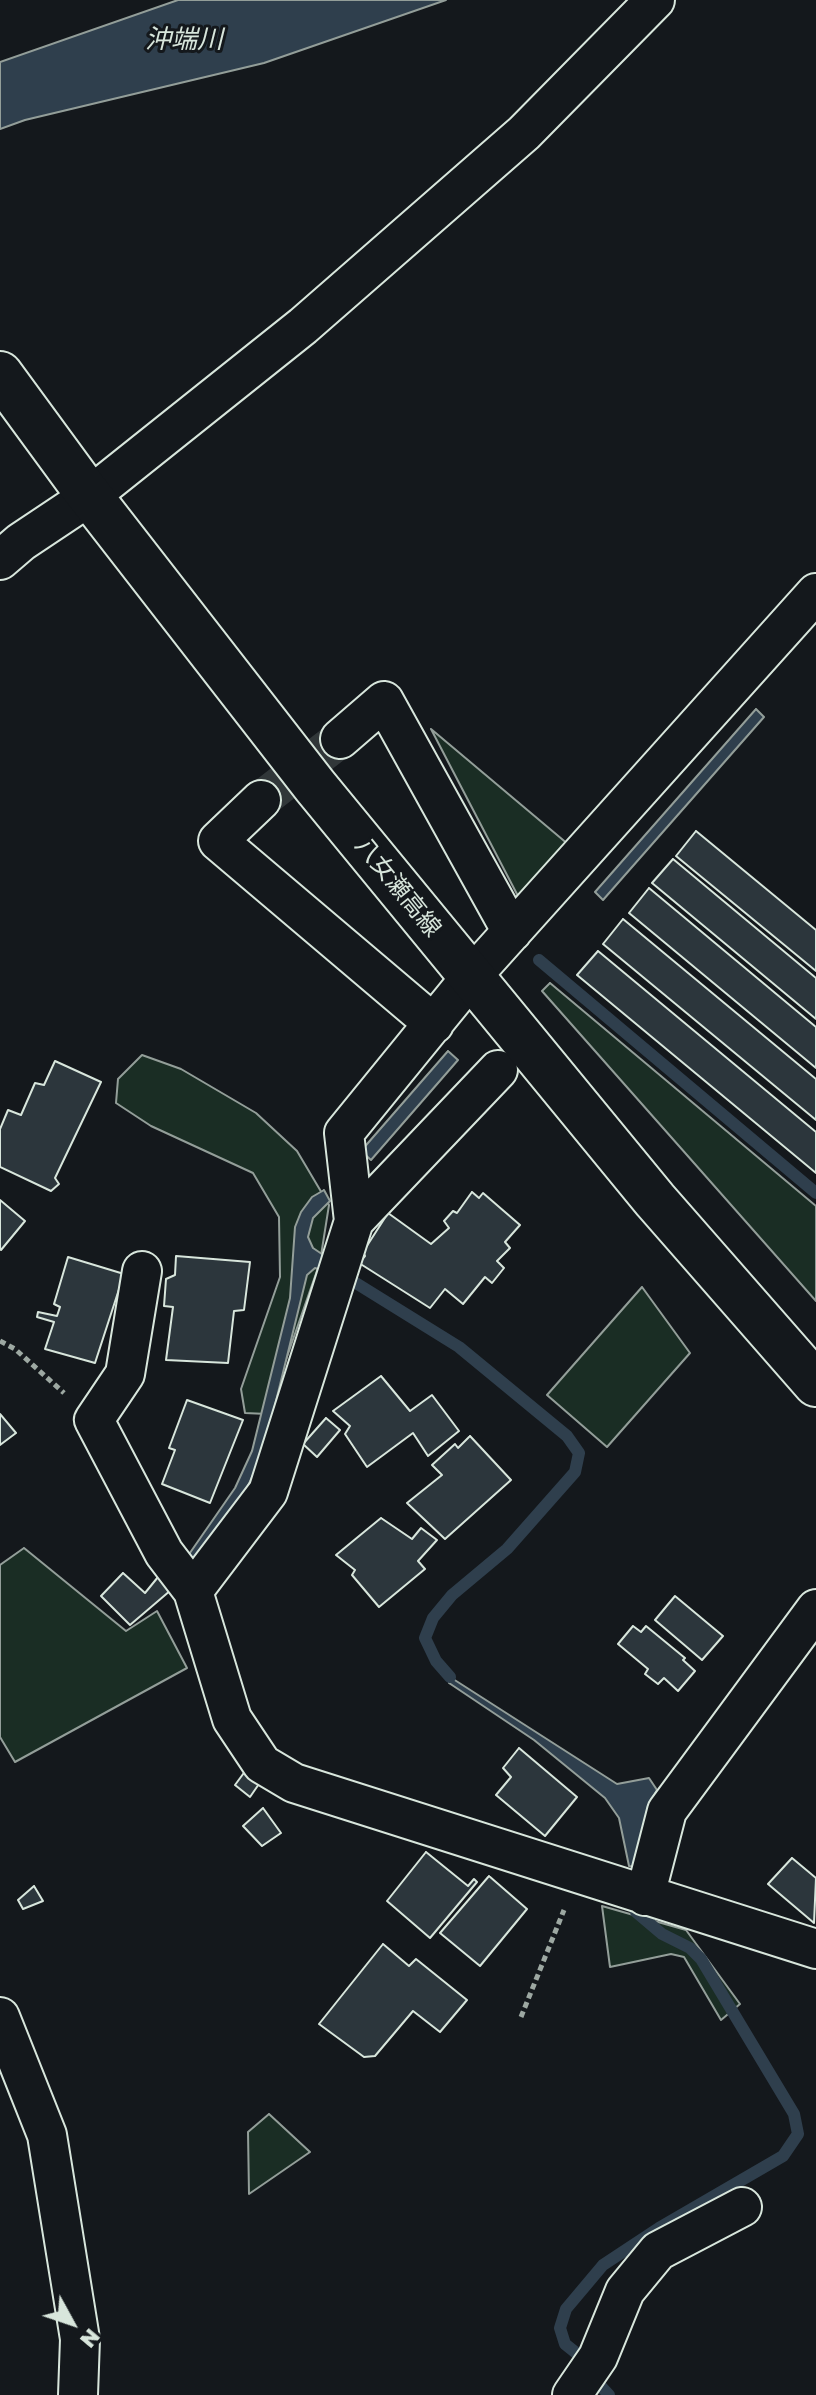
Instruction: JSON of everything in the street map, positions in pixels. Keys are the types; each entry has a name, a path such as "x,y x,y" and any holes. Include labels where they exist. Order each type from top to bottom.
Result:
{"main road":[{"name":"八女瀬高線","path":"0,374 86,491 315,786 655,1200 816,1384"}],"street":[{"path":"0,560 303,326 500,154 655,0"},
{"path":"193,1591 268,1492 354,1221 344,1133 471,977 816,593"},
{"path":"340,739 384,701 512,932"},
{"path":"261,800 218,841 434,1024"},
{"path":"354,1221 498,1070"},
{"path":"142,1271 125,1374 94,1420 164,1553 193,1591 232,1719 262,1764 294,1783 816,1949"},
{"path":"645,1896 667,1811 816,1609"},
{"path":"0,2017 47,2135 80,2339 78,2395"},
{"path":"572,2395 598,2357 625,2291 658,2251 742,2207"}],"path":[{"path":"0,1341 15,1349 94,1420"},
{"path":"521,2017 579,1873"}],"green space":[{"path":"431,729 569,845 519,898"},
{"path":"550,983 816,1206 816,1301 542,991"},
{"path":"142,1055 181,1069 256,1113 297,1151 329,1205 320,1262 267,1414 245,1413 241,1389 280,1277 279,1217 253,1173 151,1126 116,1103 118,1079"},
{"path":"642,1287 690,1353 607,1447 547,1395"},
{"path":"24,1548 126,1631 157,1611 187,1668 15,1762 0,1737 0,1565"},
{"path":"602,1906 686,1930 740,2004 721,2020 684,1957 671,1954 610,1967"},
{"path":"269,2114 310,2152 249,2194 248,2132"}],"water":[{"name":"沖端川","path":"178,0 446,0 264,63 25,120 0,129 0,62"},
{"path":"756,709 764,717 603,900 595,892"},
{"path":"448,1051 458,1060 371,1160 361,1151"},
{"path":"324,1190 330,1201 313,1218 308,1237 313,1248 353,1275 351,1280 315,1268 307,1275 263,1454 245,1492 197,1564 185,1560 235,1488 252,1451 290,1298 295,1227 312,1197"},
{"path":"450,1677 617,1784 649,1778 657,1790 648,1806 644,1824 647,1869 629,1866 619,1818 605,1798 534,1740 449,1683"}],"building":[{"path":"696,831 816,930 816,971 676,856"},
{"path":"673,859 816,978 816,1019 652,883"},
{"path":"649,888 816,1027 816,1068 629,913"},
{"path":"623,919 816,1079 816,1120 603,944"},
{"path":"598,951 816,1132 816,1173 577,975"},
{"path":"55,1061 101,1082 55,1178 59,1184 51,1191 0,1167 0,1129 8,1110 21,1115 35,1083 44,1085"},
{"path":"472,1192 479,1198 483,1193 520,1225 505,1242 510,1248 497,1261 504,1268 492,1283 485,1277 463,1304 445,1289 430,1308 359,1263 388,1213 431,1244 449,1228 444,1221 453,1211 457,1213"},
{"path":"0,1200 25,1221 1,1250 0,1248"},
{"path":"176,1256 250,1262 244,1310 234,1311 228,1363 166,1360 173,1307 164,1306 166,1279 175,1275"},
{"path":"68,1257 124,1274 95,1363 45,1349 54,1322 37,1317 38,1312 57,1316 60,1307 54,1304"},
{"path":"381,1376 410,1411 432,1395 459,1431 428,1456 413,1433 367,1467 345,1434 350,1426 333,1411"},
{"path":"187,1400 243,1420 210,1503 162,1484 175,1450 169,1448"},
{"path":"0,1414 16,1433 0,1445"},
{"path":"326,1418 340,1430 317,1457 303,1444"},
{"path":"470,1436 511,1480 445,1539 407,1503 442,1475 432,1465 455,1444 458,1448"},
{"path":"381,1518 412,1539 421,1528 437,1540 418,1561 425,1569 379,1607 352,1575 355,1570 336,1555"},
{"path":"123,1573 145,1593 158,1577 171,1590 130,1625 101,1596"},
{"path":"675,1596 723,1636 702,1660 655,1620"},
{"path":"633,1626 641,1632 646,1626 685,1658 683,1660 695,1671 678,1691 664,1678 658,1684 645,1674 648,1669 618,1644"},
{"path":"519,1748 577,1797 545,1836 496,1795 511,1777 503,1768"},
{"path":"246,1770 261,1781 250,1797 235,1785"},
{"path":"263,1808 281,1833 262,1846 243,1826"},
{"path":"426,1852 468,1886 474,1879 477,1882 430,1938 387,1901"},
{"path":"792,1858 816,1878 814,1923 768,1884"},
{"path":"489,1876 527,1909 480,1966 440,1933"},
{"path":"34,1886 43,1901 23,1909 18,1900"},
{"path":"383,1944 409,1966 416,1959 467,2000 440,2032 413,2011 375,2056 364,2057 319,2024"}],"waterway":[{"path":"539,960 816,1193"},
{"path":"351,1280 459,1347 567,1436 579,1453 575,1472 507,1549 452,1595 433,1618 425,1638 436,1661 450,1677"},
{"path":"585,2360 565,2344 560,2328 566,2309 603,2265 659,2228 783,2156 798,2134 794,2114 701,1959 690,1948 662,1934 636,1912"},
{"path":"597,2382 609,2395"}],"tunnel":[{"path":"261,800 340,739"}]}
